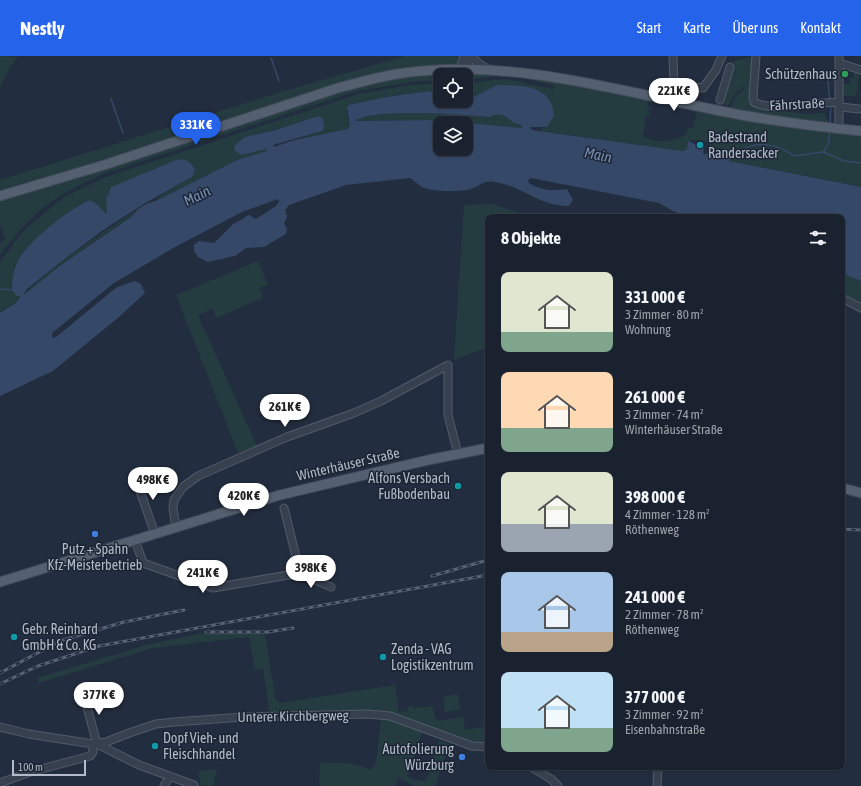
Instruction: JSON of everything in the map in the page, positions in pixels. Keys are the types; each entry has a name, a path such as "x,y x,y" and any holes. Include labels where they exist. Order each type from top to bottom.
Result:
{"main road":[{"path":"473,69 540,75 741,115 827,127 840,126 861,131"},
{"path":"0,196 104,166 365,80 416,71 433,70"},
{"name":"Winterhäuser Straße","path":"0,582 280,494 485,449"},
{"path":"845,489 861,493"}],"street":[{"path":"463,68 464,56"},
{"path":"464,68 472,56 477,62 489,70"},
{"path":"673,56 674,84"},
{"path":"659,83 702,88 716,70 722,56"},
{"name":"Fährstraße","path":"756,56 753,97 754,102 758,105 834,104"},
{"path":"840,126 834,104 839,59 861,70"},
{"path":"720,100 730,67"},
{"path":"834,104 859,109"},
{"path":"845,300 861,308"},
{"path":"176,527 173,508 174,500 183,487 198,476 287,437 354,413 381,401 448,365 448,415 458,454"},
{"path":"134,474 155,534"},
{"path":"284,508 300,573"},
{"path":"135,540 143,563 213,588 300,573 331,587"},
{"path":"0,783 30,772 90,756 93,752 95,744 84,692"},
{"name":"Unterer Kirchbergweg","path":"95,744 156,724 174,722 250,716 368,714 390,716 472,746 485,747"},
{"path":"0,728 95,744 139,765 194,785"},
{"path":"536,770 558,786"},
{"path":"657,786 658,770"},
{"path":"164,786 170,776"}],"green space":[{"path":"0,56 18,57 8,71 0,88"},
{"path":"405,56 463,56 458,66 404,70 0,194 0,180 281,92"},
{"path":"754,56 754,108 808,114 825,113 828,123 742,111 740,119 861,135 861,187 729,161 737,150 724,148 713,154 707,153 710,143 700,140 688,141 687,149 683,151 542,131 541,128 547,127 554,116 538,90 514,85 497,85 481,95 473,98 473,82 506,79 554,89 554,86 521,77 499,76 473,79 473,73 540,77 640,99 650,98 647,106 652,108 651,110 648,109 650,116 646,115 643,137 663,141 673,140 685,135 688,128 692,129 697,111 702,112 703,110 727,117 735,97 746,88 744,86 735,94 728,106 721,104 731,69 741,77 732,68 734,61"},
{"path":"841,68 849,68 860,71 856,96 842,96 842,84 850,84 850,78 854,78 854,72"},
{"path":"433,76 433,80 411,82 357,91 106,173 73,189 46,206 23,227 0,255 0,243 5,240 0,225 0,199 338,91 389,79"},
{"path":"433,83 433,92 399,94 346,111 350,125 347,129 291,141 322,131 318,116 276,130 245,137 241,155 266,149 268,150 267,152 237,160 158,200 156,198 192,177 108,207 107,214 90,200 68,212 41,237 15,265 13,281 14,292 16,296 19,295 20,298 0,313 0,262 24,230 64,197 106,177 358,94 409,85"},
{"path":"416,113 452,114 490,117 494,115 502,115 518,125 521,125 522,129 473,124 473,116 433,116 433,120 355,121 374,115"},
{"path":"493,204 522,214 485,214 485,348 454,360 464,205"},
{"path":"134,211 135,212 131,216 61,265 30,292 24,293 67,257"},
{"path":"258,261 268,285 259,288 263,298 217,318 212,309 198,315 257,446 238,453 176,295"},
{"path":"845,272 861,280 861,306 845,298"},
{"path":"206,632 265,632 275,698 280,703 395,685 399,712 408,711 408,707 413,706 414,708 433,706 435,718 439,721 463,716 465,730 485,727 485,746 390,716 270,716 263,669 255,670 249,637 153,648 39,683 37,678 146,645"},
{"path":"458,694 460,709 445,712 443,697"},
{"path":"381,719 389,720 422,732 407,776 413,780 426,781 439,740 449,744 436,786 415,786 398,778 396,786 319,786 320,763 353,764 371,770 376,763"},
{"path":"217,769 213,786 201,786 198,771"}],"water":[{"name":"Main","path":"497,85 516,85 534,89 542,93 548,98 552,106 554,116 547,127 530,127 532,130 683,151 687,149 688,141 704,148 703,153 706,155 707,153 713,154 724,148 738,150 729,161 861,187 861,281 845,274 845,214 683,214 675,212 659,203 531,178 528,180 529,183 538,188 552,190 567,189 573,200 569,206 549,203 513,187 490,182 471,189 455,191 441,191 425,188 410,178 346,185 289,205 285,210 287,217 284,224 287,228 286,234 264,247 246,248 235,256 207,262 198,257 194,251 194,245 199,241 214,243 232,225 249,215 256,219 276,206 279,201 278,199 242,212 175,247 114,283 52,333 52,338 56,337 117,287 135,281 141,284 145,293 119,317 53,371 0,396 0,313 20,298 19,296 16,296 12,289 16,265 28,247 38,237 71,211 90,200 107,214 106,198 111,187 176,160 182,159 187,161 195,169 192,177 147,202 106,228 27,289 24,293 25,294 61,265 131,217 138,209 146,204 158,200 237,160 267,151 266,149 241,155 234,150 235,145 245,137 276,130 318,116 323,119 324,127 322,131 273,145 274,147 291,141 347,129 350,125 347,107 349,105 433,92 433,108 473,108 473,97"}],"waterway":[{"path":"271,58 279,81"},
{"path":"827,73 830,101"},
{"path":"111,99 123,133"},
{"path":"830,124 831,104"},
{"path":"823,152 828,145 830,130"},
{"path":"737,153 751,146 766,145 780,148 794,156 823,152 844,161 861,163"},
{"path":"0,289 14,290"}],"railway":[{"path":"845,529 861,530"},
{"path":"432,576 485,561"},
{"path":"0,684 38,666 99,646 485,576"},
{"path":"0,673 60,641 124,622 184,610"},
{"path":"206,632 268,632 293,628"}],"place":[{"name":"Schützenhaus","path":"845,74"},
{"name":"Badestrand Randersacker","path":"700,145"},
{"name":"Alfons Versbach Fußbodenbau","path":"458,486"},
{"name":"Putz + Spahn Kfz-Meisterbetrieb","path":"95,534"},
{"name":"Gebr. Reinhard GmbH & Co. KG","path":"14,637"},
{"name":"Zenda - VAG Logistikzentrum","path":"383,657"},
{"name":"Dopf Vieh- und Fleischhandel","path":"155,746"},
{"name":"Autofolierung Würzburg","path":"462,757"}]}
